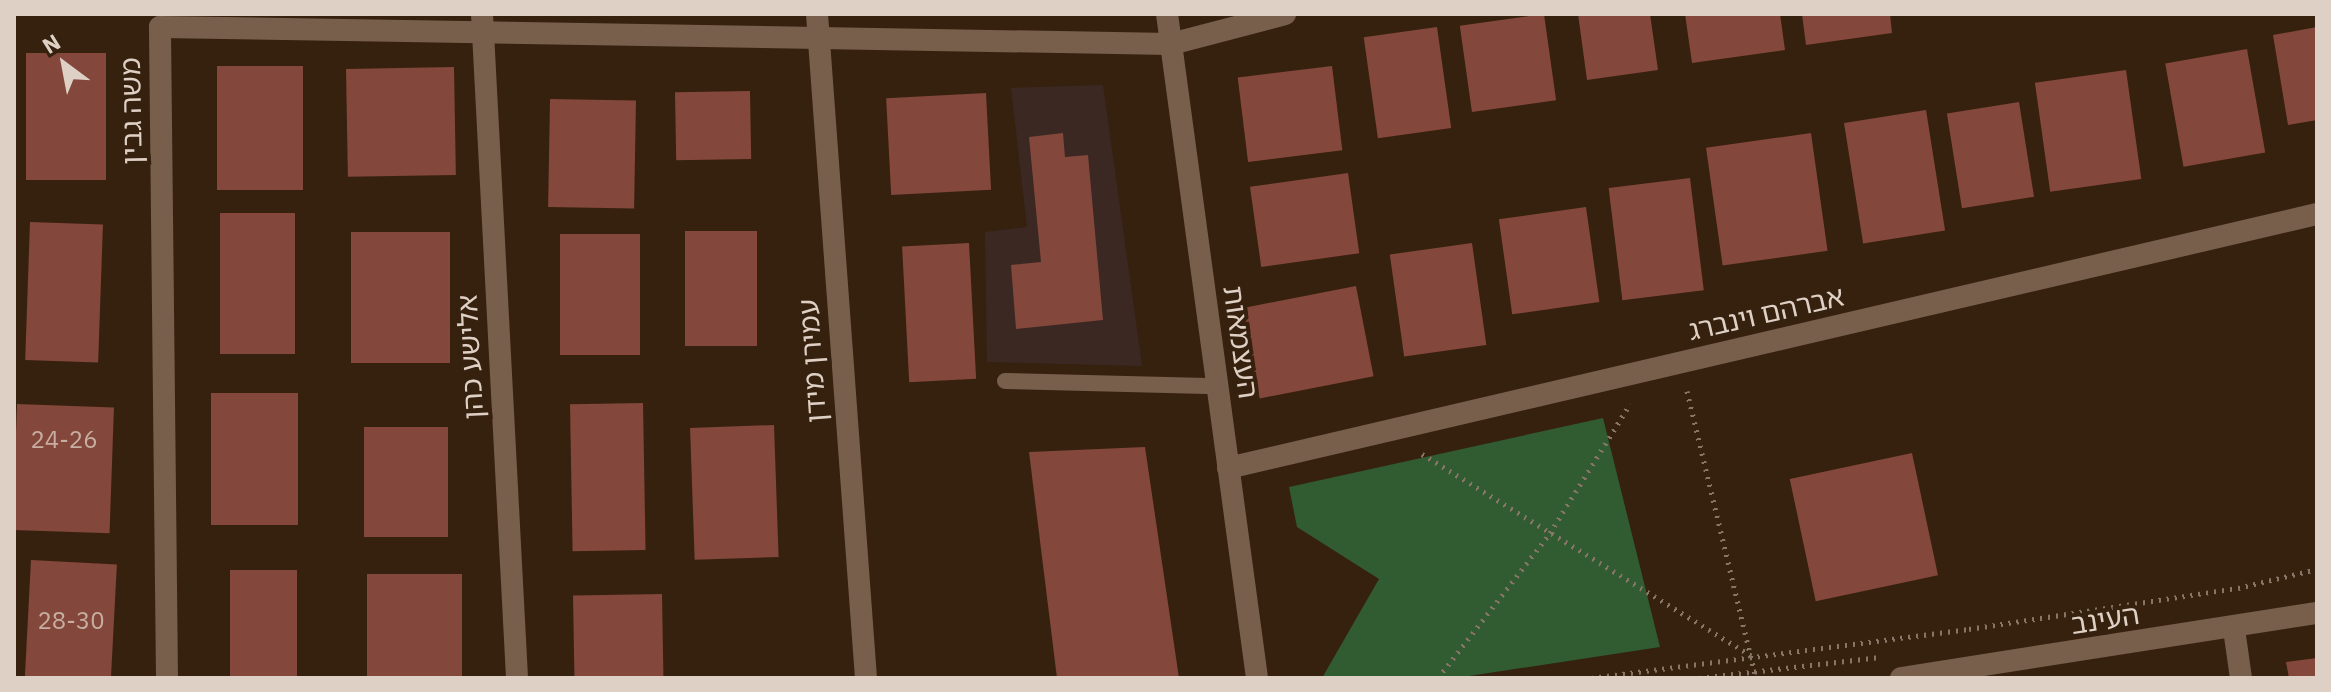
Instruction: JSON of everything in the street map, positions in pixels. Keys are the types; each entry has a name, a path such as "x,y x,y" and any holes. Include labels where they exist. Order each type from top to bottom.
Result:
{"street":[{"name":"עמירן מידן","path":"817,14 866,678"},
{"name":"העצמאות","path":"1167,14 1257,678"},
{"name":"משה גבין","path":"167,678 160,20 482,23 819,39 1171,44 1285,14"},
{"name":"אלישע כהן","path":"482,23 517,678"},
{"name":"אברהם וינברג","path":"1228,468 1390,433 2317,214"},
{"name":"העינב","path":"1901,678 1970,675 2317,613"},
{"path":"2234,629 2241,678"}],"lane":[{"path":"1005,381 1217,386"}],"path":[{"path":"1681,364 1756,678"},
{"path":"1438,678 1550,533 1651,371"},
{"path":"1390,433 1752,656"},
{"path":"1591,678 2238,588 2317,569"}],"shaded area":[{"path":"1103,85 1142,366 987,362 985,232 1027,227 1011,88"}],"green space":[{"path":"1603,418 1660,647 1456,678 1322,678 1379,579 1297,527 1289,487"}],"building":[{"path":"1544,14 1556,100 1472,112 1460,26"},
{"path":"1578,14 1650,14 1658,70 1587,80"},
{"path":"1685,14 1780,14 1785,50 1692,63"},
{"path":"1802,14 1890,14 1892,33 1806,45"},
{"path":"1437,27 1451,128 1378,138 1364,37"},
{"path":"2317,27 2317,120 2288,125 2273,35"},
{"path":"2247,49 2265,152 2183,167 2165,63"},
{"path":"26,53 106,53 106,180 26,180"},
{"path":"217,66 303,66 303,190 217,190"},
{"path":"1332,66 1342,150 1248,162 1238,78"},
{"path":"454,67 456,175 348,177 346,69"},
{"path":"2126,70 2141,179 2050,192 2035,83"},
{"path":"750,91 751,159 676,160 675,92"},
{"path":"986,93 991,190 891,195 886,98"},
{"path":"550,99 636,101 634,208 548,207"},
{"path":"2019,102 2034,197 1962,208 1947,113"},
{"path":"1926,110 1945,230 1863,243 1844,123"},
{"path":"1063,133 1065,157 1088,155 1103,320 1016,329 1011,265 1041,262 1029,137"},
{"path":"1811,133 1828,251 1723,266 1706,148"},
{"path":"1348,173 1359,253 1261,267 1250,187"},
{"path":"1690,178 1704,290 1622,300 1609,188"},
{"path":"1586,207 1599,302 1512,314 1499,219"},
{"path":"220,213 295,213 295,354 220,354"},
{"path":"30,222 103,225 98,362 25,360"},
{"path":"685,231 757,231 757,346 685,346"},
{"path":"351,232 450,232 450,363 351,363"},
{"path":"560,234 640,234 640,355 560,355"},
{"path":"969,243 976,379 909,382 902,247"},
{"path":"1472,243 1486,345 1404,357 1390,255"},
{"path":"1356,286 1374,376 1260,398 1242,308"},
{"path":"211,393 298,393 298,525 211,525"},
{"path":"643,403 646,550 573,551 570,404"},
{"path":"17,404 114,407 110,533 14,530"},
{"path":"774,425 779,557 695,560 690,428"},
{"path":"364,427 448,427 448,537 364,537"},
{"path":"1145,447 1179,678 1057,678 1029,452"},
{"path":"1912,453 1938,575 1816,601 1790,479"},
{"path":"31,560 117,565 111,678 25,678"},
{"path":"230,570 297,570 297,678 230,678"},
{"path":"367,574 462,574 462,678 367,678"},
{"path":"662,594 663,678 574,678 573,596"},
{"path":"2317,658 2317,678 2289,678 2286,662"}]}
